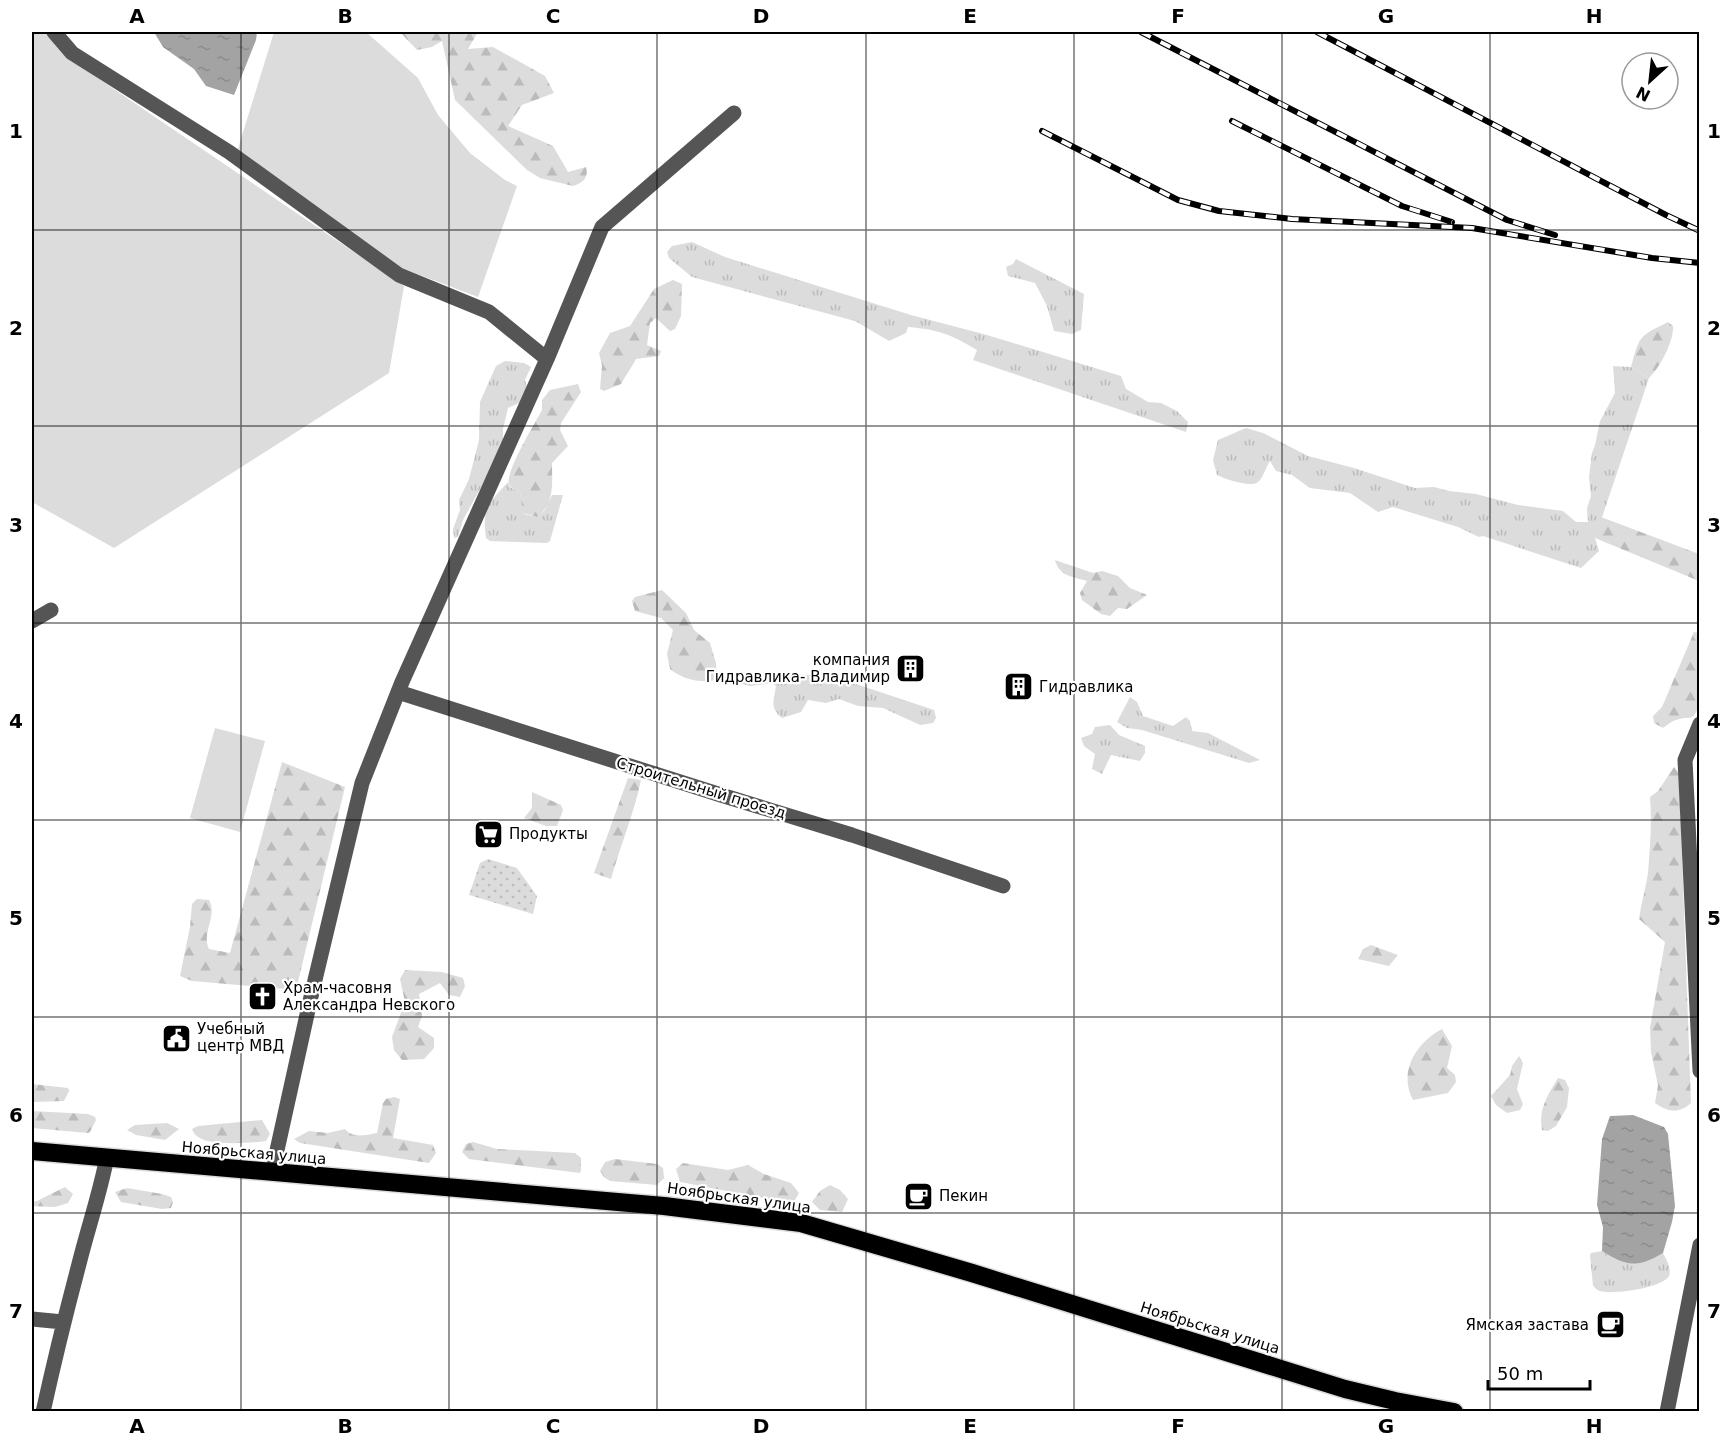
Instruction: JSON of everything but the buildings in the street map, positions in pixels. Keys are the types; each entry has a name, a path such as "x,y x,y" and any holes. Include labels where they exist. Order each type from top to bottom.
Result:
{"highway":[{"name":"Ноябрьская улица","path":"32,1151 664,1206 801,1223 972,1273 1345,1389 1442,1411"}],"street":[{"path":"54,32 72,53 228,153 399,275 489,312 548,359"},
{"path":"272,1173 362,783 398,692 548,359 602,227 734,114"},
{"path":"32,621 51,610"},
{"name":"Строительный проезд","path":"398,692 852,835 1003,886"},
{"path":"1700,724 1685,760 1700,1071"},
{"path":"43,1412 63,1322 100,1192 107,1157"},
{"path":"1667,1412 1700,1245"},
{"path":"32,1319 63,1322"}],"green space":[{"path":"32,32 47,32 71,60 404,286 389,373 114,548 32,502"},
{"path":"274,32 366,32 418,78 438,115 470,153 505,180 517,186 478,297 396,266 236,155"},
{"path":"400,32 478,32 468,49 493,47 545,76 554,93 522,105 508,126 553,146 568,172 586,167 587,174 584,179 573,186 540,178 527,170 455,100 442,41 432,47 417,50"},
{"path":"692,242 725,257 911,315 987,335 1121,376 1126,389 1148,402 1161,403 1177,411 1188,422 1186,432 973,360 977,350 944,334 908,327 906,333 889,341 855,321 692,277 669,258 667,252 672,246"},
{"path":"1016,259 1084,294 1081,330 1072,334 1054,331 1047,306 1035,283 1008,276 1006,267 1013,264"},
{"path":"673,280 682,284 681,316 675,329 670,331 656,318 650,323 647,345 661,351 659,356 636,359 621,384 604,391 600,389 602,365 599,353 610,333 630,326 654,289"},
{"path":"1668,322 1673,326 1669,346 1658,368 1649,378 1631,367 1636,349 1645,334"},
{"path":"505,361 524,363 531,367 525,380 528,391 521,402 508,408 503,429 503,447 463,520 458,537 454,538 453,529 460,510 459,500 469,479 479,440 480,402 496,366"},
{"path":"1613,366 1631,367 1649,378 1595,538 1599,551 1581,568 1483,536 1479,537 1458,527 1393,507 1378,512 1350,493 1310,488 1292,475 1276,471 1270,461 1260,480 1255,484 1250,484 1232,481 1217,475 1213,460 1218,440 1246,428 1263,433 1308,456 1415,488 1434,487 1476,494 1518,505 1563,511 1576,522 1588,522 1587,508 1591,496 1589,477 1592,453 1600,421 1615,393"},
{"path":"578,384 581,392 561,423 560,430 568,446 552,463 550,499 537,517 523,513 520,492 509,484 511,469 542,410 542,400 550,390"},
{"path":"508,482 510,487 520,492 524,514 537,517 544,511 552,495 563,495 550,541 547,543 490,541 486,538 486,512"},
{"path":"1601,517 1699,554 1699,581 1595,538"},
{"path":"1055,560 1093,573 1102,571 1118,576 1130,588 1147,595 1127,609 1118,608 1110,616 1101,614 1082,600 1080,593 1087,581 1063,573"},
{"path":"662,590 686,613 694,630 710,643 716,663 717,680 692,680 670,669 667,654 673,630 661,618 635,611 632,601 635,597"},
{"path":"1694,632 1699,633 1699,705 1693,716 1674,721 1663,728 1654,723 1653,716 1662,707"},
{"path":"744,673 814,675 833,682 853,683 934,710 936,718 933,723 920,725 883,708 858,706 839,699 826,703 808,700 801,712 782,718 774,707 776,686 772,683 751,686 738,683"},
{"path":"1130,697 1137,702 1143,716 1173,726 1186,717 1190,721 1192,731 1208,733 1260,760 1249,763 1142,730 1127,728 1117,722"},
{"path":"1110,725 1119,735 1145,746 1145,753 1140,761 1111,755 1102,774 1092,769 1095,754 1084,746 1081,738 1092,734 1095,727"},
{"path":"215,728 265,741 240,832 190,818"},
{"path":"282,762 345,787 296,990 192,981 180,976 190,927 192,904 197,899 209,900 211,906 207,937 209,949 230,953"},
{"path":"1674,767 1679,773 1691,1103 1678,1110 1664,1108 1655,1103 1658,1085 1651,1052 1650,1028 1665,942 1639,919 1648,873 1650,797 1658,791"},
{"path":"628,778 641,780 611,879 594,873"},
{"path":"532,792 561,805 563,810 557,826 546,826 524,818 532,808"},
{"path":"488,859 517,868 537,896 533,914 469,895 480,863"},
{"path":"1371,945 1398,955 1389,966 1358,959 1363,949"},
{"path":"405,970 442,972 463,978 465,986 460,997 449,995 440,983 419,994 422,1016 418,1027 434,1038 434,1048 424,1059 402,1060 394,1050 392,1037 405,1002 400,979"},
{"path":"1442,1029 1452,1046 1447,1068 1455,1075 1456,1082 1448,1093 1413,1100 1408,1079 1412,1059 1424,1042"},
{"path":"1519,1056 1523,1063 1517,1089 1523,1104 1520,1110 1507,1113 1496,1105 1491,1096 1510,1075 1512,1066"},
{"path":"1558,1078 1565,1080 1569,1088 1567,1107 1556,1126 1548,1131 1542,1130 1541,1115 1547,1096"},
{"path":"32,1084 68,1088 69,1091 64,1101 32,1102"},
{"path":"394,1097 400,1099 393,1138 433,1145 436,1153 429,1163 300,1143 294,1139 309,1131 328,1133 345,1129 356,1135 377,1133 383,1103 386,1099"},
{"path":"32,1111 88,1114 96,1120 88,1133 32,1128"},
{"path":"262,1120 270,1134 266,1141 212,1142 198,1137 192,1129 198,1126"},
{"path":"167,1123 179,1129 165,1140 136,1135 127,1130 135,1125"},
{"path":"473,1142 497,1149 575,1153 581,1158 581,1170 580,1173 469,1159 462,1152 466,1144"},
{"path":"615,1159 657,1164 663,1168 664,1178 657,1185 610,1181 600,1171 605,1162"},
{"path":"683,1163 728,1170 748,1165 764,1174 791,1183 799,1193 795,1200 789,1203 680,1182 676,1169"},
{"path":"830,1185 840,1190 848,1199 842,1212 820,1210 812,1202 820,1191"},
{"path":"65,1187 73,1194 68,1203 55,1207 32,1206 32,1202"},
{"path":"127,1188 171,1197 173,1202 171,1208 162,1209 121,1202 115,1192"},
{"path":"1602,1251 1618,1260 1632,1264 1646,1262 1663,1253 1669,1267 1669,1276 1657,1284 1637,1290 1599,1291 1593,1286 1590,1255"}],"water":[{"path":"154,32 257,32 256,40 234,95 206,86 194,69 163,47"},
{"path":"1633,1115 1664,1127 1668,1134 1675,1206 1663,1253 1646,1262 1632,1264 1618,1260 1602,1251 1603,1227 1597,1205 1602,1139 1610,1116"}],"railway":[{"path":"1141,32 1507,220 1555,235"},
{"path":"1317,32 1700,231"},
{"path":"1232,121 1402,206 1452,222"},
{"path":"1042,131 1178,200 1219,211 1292,219 1472,228 1652,258 1700,263"}],"place":[{"name":"компания Гидравлика- Владимир","path":"911,669"},
{"name":"Гидравлика","path":"1018,687"},
{"name":"Продукты","path":"488,834"},
{"name":"Храм-часовня Александра Невского","path":"262,997"},
{"name":"Учебный центр МВД","path":"176,1038"},
{"name":"Пекин","path":"918,1196"},
{"name":"Ямская застава","path":"1610,1325"}]}
